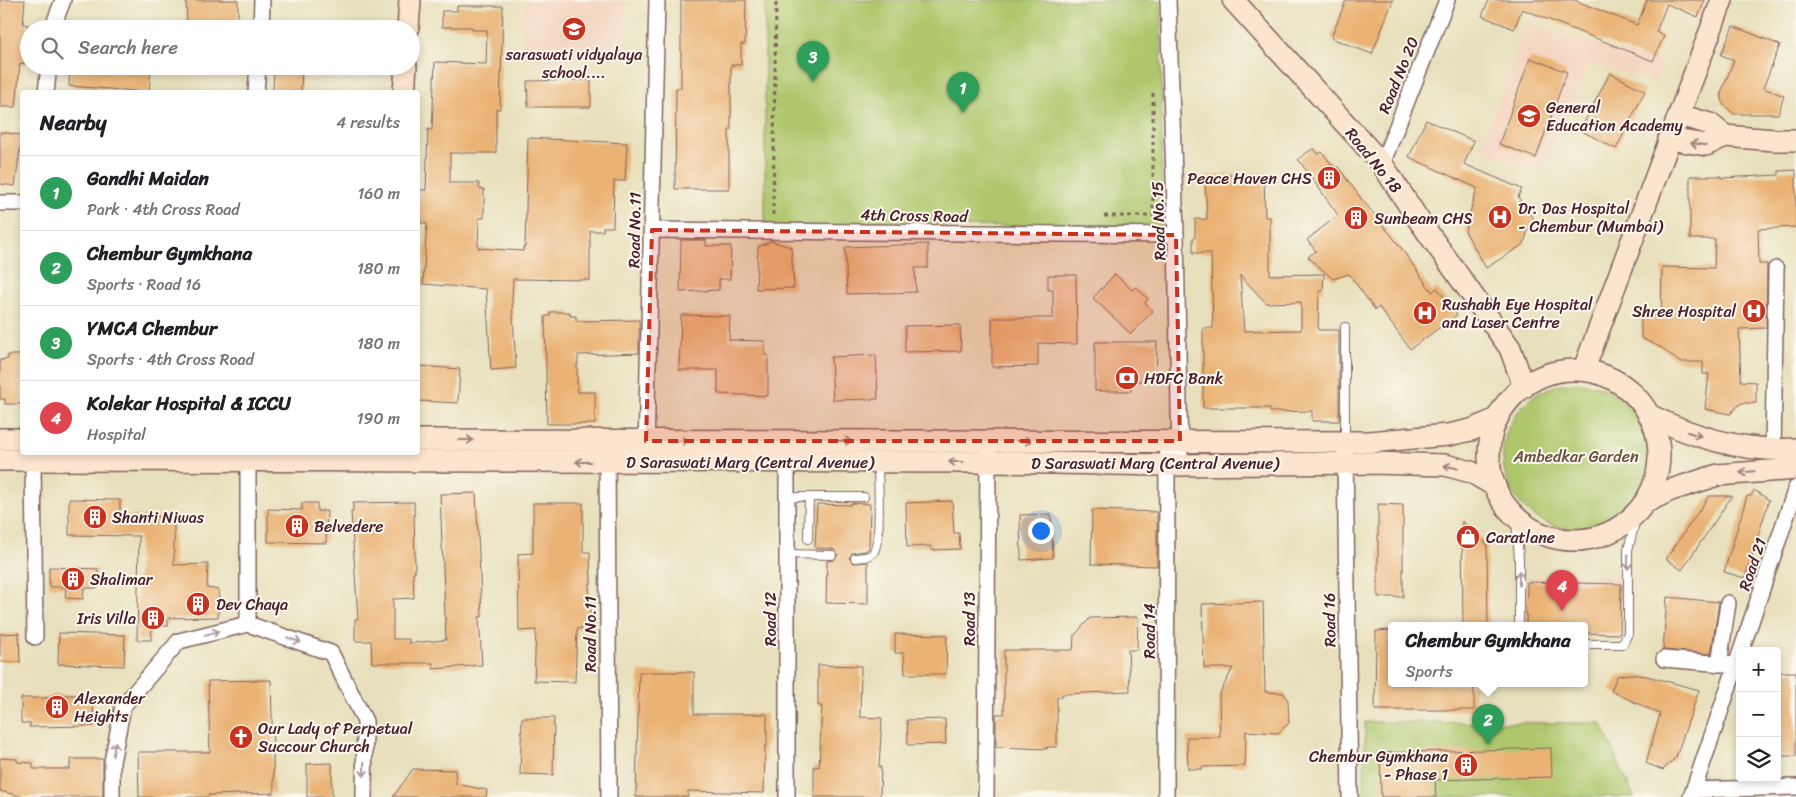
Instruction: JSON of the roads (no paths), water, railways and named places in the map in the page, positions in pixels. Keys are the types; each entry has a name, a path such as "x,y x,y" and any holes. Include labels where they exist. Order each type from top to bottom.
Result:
{"main road":[{"path":"409,20 410,0"},
{"name":"Road No 18","path":"1233,0 1382,164 1416,216 1510,348 1524,387"},
{"path":"1584,369 1722,0"},
{"path":"404,90 405,75"},
{"path":"1679,114 1710,124 1725,136"},
{"path":"1669,139 1706,145 1725,136 1796,140"},
{"path":"1796,449 1773,451 1723,443 1674,428 1649,415 1623,385 1599,372 1570,369 1538,378 1524,387 1509,401 1498,419 1491,441 1490,464 1495,486 1503,503 1516,518 1544,536 1577,542 1610,534 1641,509 1671,490 1718,475 1796,469"},
{"path":"1641,509 1658,474 1659,444 1649,415"},
{"name":"D Saraswati Marg (Central Avenue)","path":"420,440 1369,442 1448,435 1470,430 1498,419"},
{"path":"0,439 20,439"},
{"name":"D Saraswati Marg (Central Avenue)","path":"0,460 391,457 607,462 988,462 1174,465 1344,463 1445,465 1471,472 1495,486"}],"street":[{"path":"261,20 262,0"},
{"name":"Road No.11","path":"646,462 657,0"},
{"name":"Road No.15","path":"1168,0 1176,235 1174,465"},
{"name":"Road No 20","path":"1382,164 1447,0"},
{"path":"55,20 60,3"},
{"path":"46,90 48,75"},
{"path":"256,90 257,75"},
{"path":"0,203 20,203"},
{"name":"4th Cross Road","path":"652,230 1176,235"},
{"path":"1773,451 1776,269"},
{"name":"Road No.11","path":"607,440 609,797"},
{"name":"Road 12","path":"787,441 787,797"},
{"name":"Road 13","path":"986,797 988,441"},
{"name":"Road 16","path":"1345,442 1350,797"},
{"path":"248,457 248,624"},
{"path":"33,460 35,637"},
{"name":"Road 14","path":"1166,797 1174,465"},
{"name":"Road 21","path":"1742,647 1796,488"},
{"path":"1719,664 1727,610 1751,620"},
{"path":"112,797 112,762 122,706 179,641 248,624 331,653 365,721 364,797"},
{"path":"1664,659 1719,664 1736,658"},
{"name":"Road 21","path":"1693,793 1736,666"},
{"path":"1693,793 1796,787"}],"lane":[{"path":"1345,327 1345,442"},
{"path":"855,558 868,557 874,552 876,545 878,462"},
{"path":"787,497 864,497"},
{"path":"808,539 809,497"},
{"path":"1588,644 1623,644 1628,633 1628,550 1641,509"},
{"path":"1516,518 1519,559 1519,622"},
{"path":"787,554 832,555"}],"place":[{"name":"saraswati vidyalaya school....","path":"574,29"},
{"name":"YMCA Chembur","path":"813,82"},
{"name":"Gandhi Maidan","path":"963,113"},
{"name":"General Education Academy","path":"1529,116"},
{"name":"Peace Haven CHS","path":"1329,178"},
{"name":"Dr. Das Hospital - Chembur (Mumbai)","path":"1500,217"},
{"name":"Sunbeam CHS","path":"1356,218"},
{"name":"Shree Hospital","path":"1754,311"},
{"name":"Rushabh Eye Hospital and Laser Centre","path":"1425,313"},
{"name":"HDFC Bank","path":"1127,378"},
{"name":"Shanti Niwas","path":"95,517"},
{"name":"Belvedere","path":"297,526"},
{"name":"Caratlane","path":"1468,537"},
{"name":"Shalimar","path":"73,579"},
{"name":"Dev Chaya","path":"198,604"},
{"name":"Kolekar Hospital & ICCU","path":"1562,611"},
{"name":"Iris Villa","path":"153,618"},
{"name":"Alexander Heights","path":"57,707"},
{"name":"Our Lady of Perpetual Succour Church","path":"241,737"},
{"name":"Chembur Gymkhana","path":"1488,745"},
{"name":"Chembur Gymkhana - Phase 1","path":"1466,765"}],"park label":[{"name":"Ambedkar Garden","path":"1576,456"}]}
